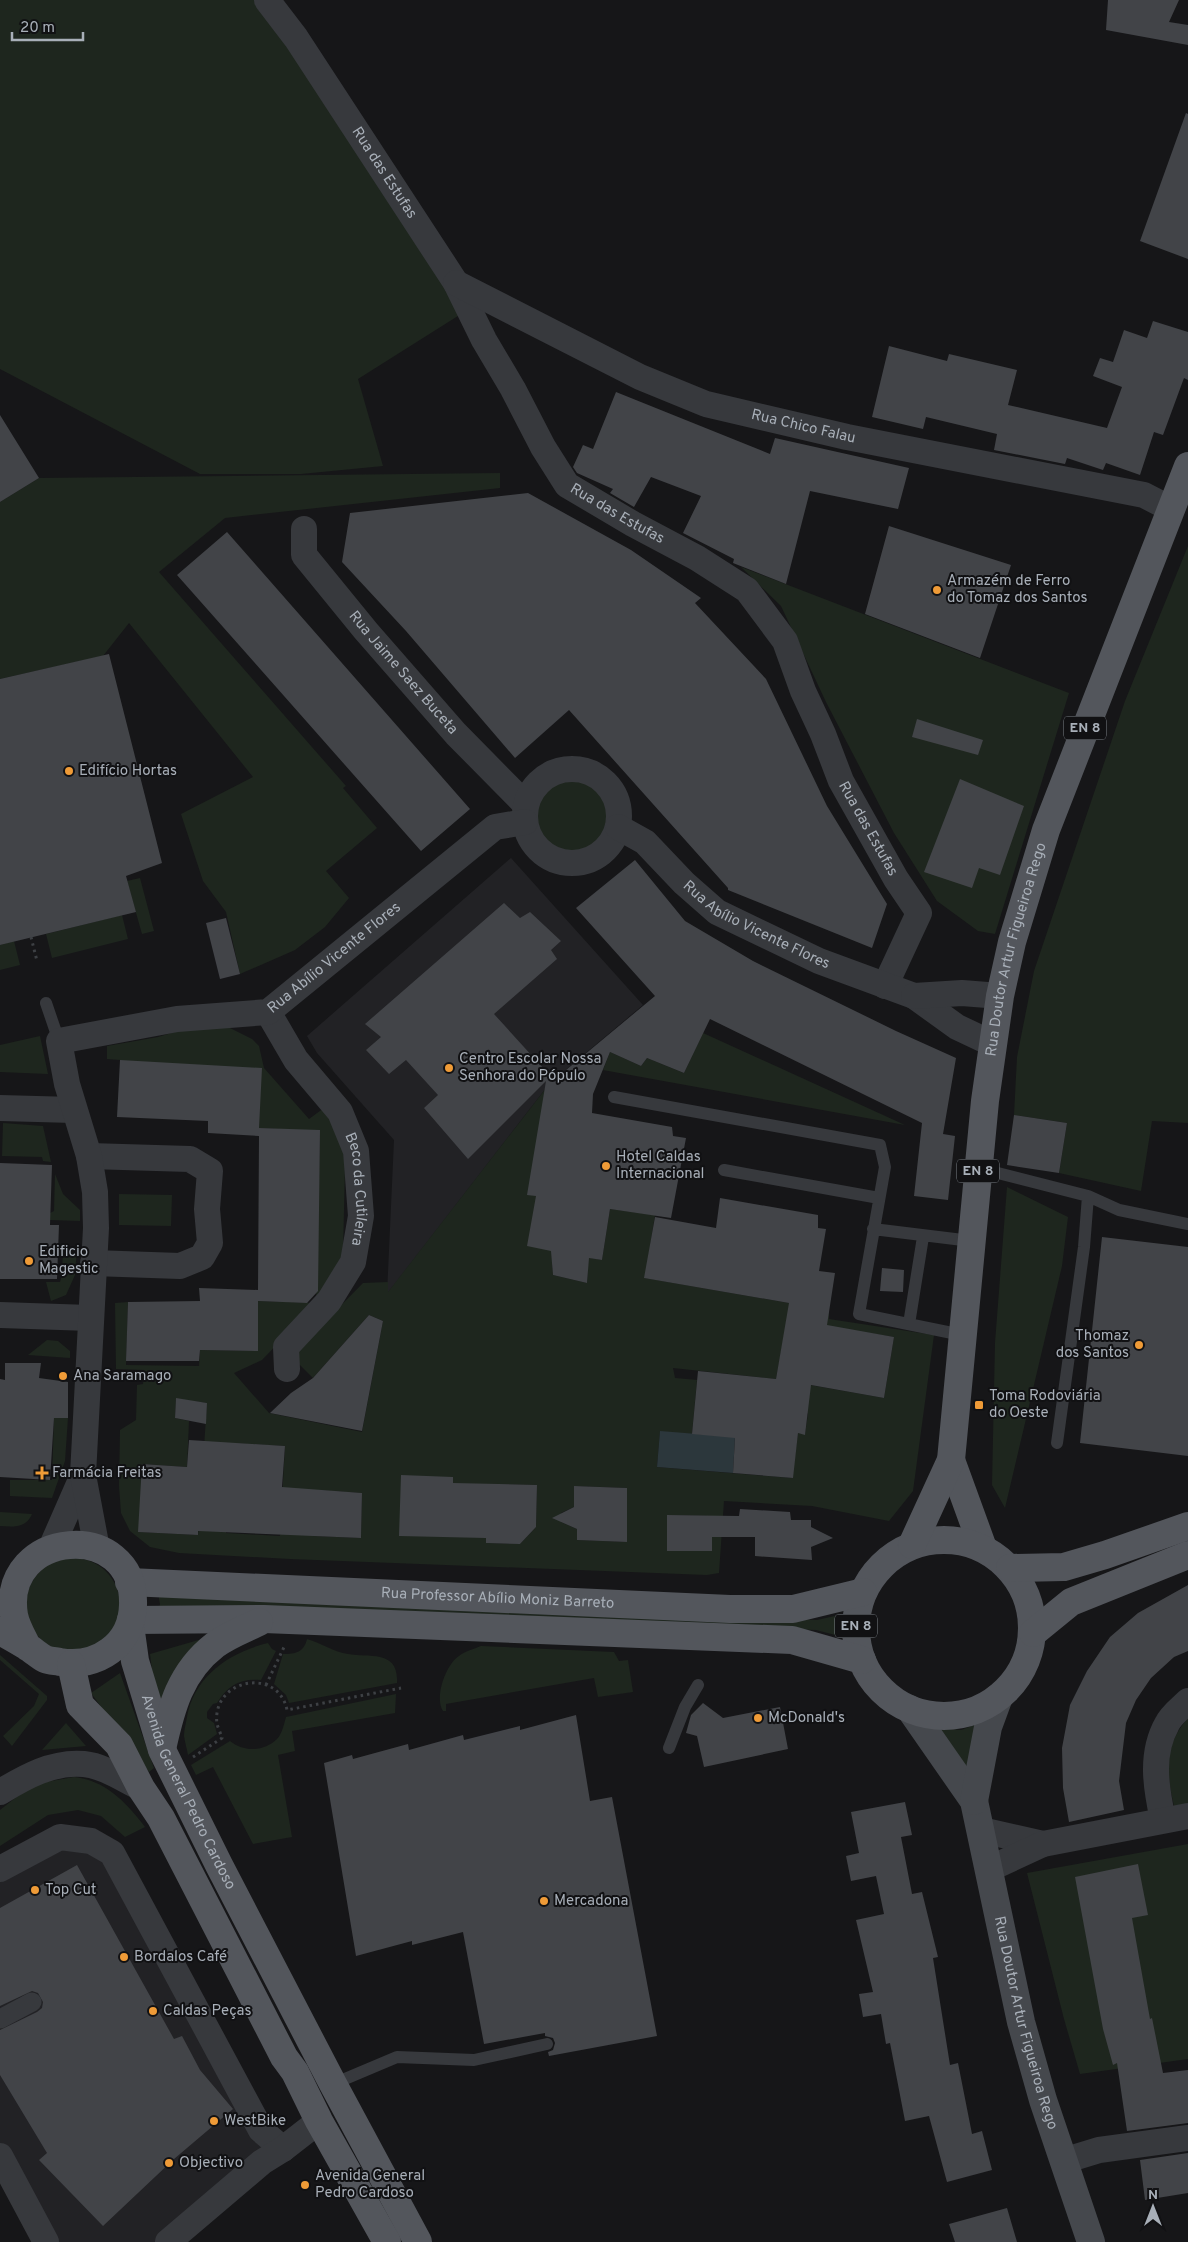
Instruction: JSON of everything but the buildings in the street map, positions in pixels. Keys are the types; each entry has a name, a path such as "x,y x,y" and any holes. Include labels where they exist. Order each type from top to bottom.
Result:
{"main road":[{"name":"Rua Doutor Artur Figueiroa Rego","path":"912,1545 951,1460 978,1168 993,1044 1000,996 1018,916 1046,830 1188,466"},
{"name":"Rua Doutor Artur Figueiroa Rego","path":"951,1460 983,1548"},
{"path":"1010,1568 1064,1568 1188,1526"},
{"name":"EN 8","path":"946,1540 983,1548 1010,1568 1018,1578 1029,1602 1033,1633 1030,1652 1023,1669 999,1697 986,1706 956,1715 925,1714 910,1709 893,1700 880,1689 862,1660 857,1643 856,1626 858,1608 863,1592 883,1564 897,1553 912,1545 946,1540"},
{"path":"0,1569 74,1544 97,1549 117,1562 129,1582 134,1601 131,1622 120,1641 105,1655 83,1663 71,1664 46,1660 27,1646 0,1631"},
{"path":"27,1646 16,1624 13,1602 18,1579 41,1554"},
{"path":"1033,1633 1071,1602 1188,1556"},
{"name":"Rua Professor Abílio Moniz Barreto","path":"129,1582 730,1609 793,1609 863,1592"},
{"path":"162,1750 172,1705 186,1677 199,1660 216,1644 264,1619"},
{"name":"Rua Professor Abílio Moniz Barreto","path":"131,1622 264,1619 792,1640 862,1660"},
{"name":"Avenida General Pedro Cardoso","path":"131,1622 135,1661 162,1750 333,2084 418,2242"},
{"name":"Avenida General Pedro Cardoso","path":"71,1664 80,1705 119,1745 141,1788 161,1818 284,2057 295,2072 319,2121 387,2242"},
{"name":"Rua Doutor Artur Figueiroa Rego","path":"974,1801 988,1727 999,1697"},
{"name":"Rua Doutor Artur Figueiroa Rego","path":"910,1709 974,1801 1021,2022 1040,2091 1092,2242"}],"street":[{"name":"Rua das Estufas","path":"267,0 296,38 456,283 484,340 514,389 543,447 567,485 633,524 697,558 747,590 785,641 803,692 840,781 896,879 919,913 885,986"},
{"name":"Rua Chico Falau","path":"456,283 640,377 706,404 847,437 1144,495 1171,509"},
{"name":"Rua Jaime Saez Buceta","path":"304,529 304,555 366,631 526,813"},
{"path":"575,769 591,773 604,782 614,795 619,814 618,827 612,842 603,852 585,861 569,863 544,855 532,840 526,813 532,790 544,778 558,771 575,769"},
{"name":"Rua Abílio Vicente Flores","path":"59,1041 177,1019 268,1012 494,828 526,813"},
{"name":"Rua Abílio Vicente Flores","path":"618,827 645,842 684,883 717,912 819,961 914,996 957,1027 993,1044"},
{"name":"Rua Abílio Vicente Flores","path":"914,996 962,993 1000,996"},
{"name":"Beco da Cutileira","path":"268,1012 296,1060 340,1112 356,1151 361,1216 353,1262 329,1301 286,1347 287,1369"},
{"path":"59,1041 74,1110 89,1156 95,1192 96,1228 83,1475 97,1549"},
{"path":"0,1108 74,1110"},
{"path":"89,1156 190,1159 210,1171 207,1209 210,1243 202,1257 180,1266 93,1263"},
{"path":"0,1315 90,1318"},
{"path":"41,1554 83,1475"},
{"path":"989,1869 1043,1844 1176,1818 1157,1790 1155,1756 1167,1724 1188,1700"},
{"path":"0,1792 29,1774 52,1768 84,1764 109,1772 141,1788"},
{"path":"981,1830 1043,1844"},
{"path":"0,1869 60,1837 91,1841 112,1853 261,2130 283,2149"},
{"path":"0,2019 32,2002"},
{"path":"168,2242 262,2162 283,2149 319,2121"},
{"path":"1063,2161 1099,2150 1188,2138"},
{"path":"0,2156 46,2242"}],"lane":[{"path":"46,1003 59,1041"},
{"path":"614,1097 880,1145 885,1167 859,1314 962,1335"},
{"path":"978,1168 1088,1196 1119,1210 1188,1224"},
{"path":"724,1170 879,1198"},
{"path":"1057,1443 1084,1247 1088,1196"},
{"path":"873,1229 971,1241"},
{"path":"909,1324 922,1236"},
{"path":"669,1748 685,1707 698,1685"},
{"path":"333,2084 397,2058 474,2060 547,2044"}],"path":[{"path":"31,938 37,962"},
{"path":"266,1685 288,1639"},
{"path":"192,1758 222,1738 217,1724 219,1705 230,1690 245,1683 258,1682 266,1685 282,1698 286,1703 287,1710 401,1688"}],"shaded area":[{"path":"0,0 266,0 469,309 358,379 383,466 301,474 200,474 0,369"},
{"path":"500,473 500,488 225,518 159,572 346,786 343,788 377,828 326,871 349,898 325,927 295,950 240,974 226,912 203,881 181,814 253,777 129,623 103,656 0,679 0,502 39,478"},
{"path":"1188,546 1188,1123 1152,1121 1141,1191 1059,1173 1067,1123 1014,1115 1017,1057 1034,971 1125,701"},
{"path":"741,567 1069,693 995,934 978,931 937,901 894,833 826,702 781,606"},
{"path":"572,769 590,773 605,783 615,798 619,816 615,834 605,849 590,859 572,863 554,859 539,849 529,834 525,816 529,798 539,783 554,773"},
{"name":"Centro Escolar Nossa Senhora do Pópulo","path":"511,858 643,1005 550,1083 387,1294 394,1140 317,1053 307,1036"},
{"path":"140,878 154,931 142,934 127,881"},
{"path":"122,915 128,939 52,958 46,934"},
{"path":"14,941 20,965 0,970 0,945"},
{"path":"198,1025 228,1027 252,1039 259,1046 264,1068 309,1119 324,1108 341,1134 345,1165 343,1254 316,1301 320,1131 258,1128 120,1060 107,1059 107,1046 158,1037"},
{"path":"703,1033 905,1125 603,1070 610,1052 641,1066 647,1058 684,1073"},
{"path":"40,1036 48,1074 0,1072 0,1045"},
{"path":"550,1083 536,1196 570,1254 567,1264 552,1260 553,1275 587,1283 588,1269 580,1266 580,1256 602,1260 610,1209 655,1215 645,1278 829,1310 829,1319 934,1335 913,1491 889,1521 812,1506 724,1501 719,1573 707,1575 179,1553 150,1547 130,1531 121,1513 119,1486 120,1430 136,1420 137,1385 143,1384 144,1370 116,1369 115,1303 128,1302 126,1365 199,1366 200,1350 258,1351 258,1301 317,1303 262,1360 234,1373 269,1413 362,1432 383,1321 369,1315 313,1378 291,1356 363,1283 388,1282 388,1292","holes":["787,1320 894,1337 884,1398 776,1379","673,1368 776,1379 808,1414 805,1434 798,1433 792,1478 657,1467 660,1432 692,1434 697,1380 675,1378","176,1399 207,1403 198,1535 139,1532 143,1464 187,1467 189,1421 175,1418","231,1443 285,1446 280,1536 226,1533","486,1484 537,1485 536,1527 520,1544 486,1543","574,1486 627,1488 627,1542 577,1540 577,1529 561,1522 561,1513 574,1507","315,1490 362,1493 361,1538 313,1536","667,1515 712,1516 712,1551 667,1551"]},
{"path":"3,1123 43,1126 51,1162 43,1161 42,1157 2,1156"},
{"path":"55,1174 63,1194 80,1210 80,1221 50,1220 50,1213 54,1211"},
{"path":"1007,1187 1068,1217 1062,1266 1005,1508 992,1485 995,1343"},
{"path":"119,1194 172,1195 171,1226 119,1225"},
{"path":"63,1247 77,1248 75,1275 66,1295 51,1301 46,1282 60,1282"},
{"path":"47,1340 58,1341 70,1351 70,1358 28,1355"},
{"path":"54,1418 68,1418 65,1461 52,1498 10,1496 10,1480 52,1480"},
{"path":"660,1431 735,1437 733,1473 657,1467"},
{"path":"0,1512 32,1514 26,1522 19,1526 0,1526"},
{"path":"73,1558 91,1562 106,1572 116,1587 120,1605 116,1623 106,1638 91,1648 73,1652 55,1648 40,1638 30,1623 26,1605 30,1587 40,1572 55,1562"},
{"path":"158,1593 313,1602 817,1620 839,1615 837,1625 839,1636 816,1630 314,1612 158,1615 160,1604"},
{"path":"209,1637 157,1710 150,1654"},
{"path":"307,1639 343,1653 381,1657 388,1660 396,1672 397,1683 289,1703 286,1695 274,1684 283,1654 299,1651 304,1647"},
{"path":"268,1643 276,1651 261,1680 247,1680 235,1684 230,1687 217,1703 213,1704 207,1712 207,1718 214,1723 217,1734 188,1755 184,1731 191,1702 197,1689 216,1668 228,1660 254,1647"},
{"path":"481,1646 614,1652 619,1661 628,1660 633,1692 598,1697 594,1678 446,1704 446,1711 443,1711 440,1698 441,1690 450,1666 461,1654"},
{"path":"0,1655 47,1696 47,1700 12,1746 3,1736 34,1706 39,1694 0,1660"},
{"path":"120,1673 154,1768 149,1772 91,1693"},
{"path":"396,1694 395,1713 292,1731 295,1751 278,1755 292,1837 253,1844 213,1767 196,1775 191,1765 230,1741 247,1749 260,1748 272,1743 279,1737 286,1717"},
{"path":"1188,1718 1188,1804 1174,1806 1168,1770 1170,1749 1174,1739"},
{"path":"66,1723 86,1746 42,1750"},
{"path":"977,1724 971,1776 939,1728 961,1730"},
{"path":"74,1777 96,1783 114,1794 131,1809 145,1827 125,1837 101,1816 78,1810 48,1815 0,1846 0,1810 24,1791 40,1783"},
{"path":"91,1841 283,2149 168,2242 45,2242 0,2157 0,1869"},
{"path":"1188,1844 1188,2059 1080,2074 1027,1873"}],"place":[{"name":"Armazém de Ferro do Tomaz dos Santos","path":"937,590"},
{"name":"Edifício Hortas","path":"69,771"},
{"name":"Centro Escolar Nossa Senhora do Pópulo","path":"449,1068"},
{"name":"Hotel Caldas Internacional","path":"606,1166"},
{"name":"Edificio Magestic","path":"29,1261"},
{"name":"Thomaz dos Santos","path":"1139,1345"},
{"name":"Ana Saramago","path":"63,1376"},
{"name":"Toma Rodoviária do Oeste","path":"979,1405"},
{"name":"Farmácia Freitas","path":"42,1473"},
{"name":"McDonald's","path":"758,1718"},
{"name":"Top Cut","path":"35,1890"},
{"name":"Mercadona","path":"544,1901"},
{"name":"Bordalos Café","path":"124,1957"},
{"name":"Caldas Peças","path":"153,2011"},
{"name":"WestBike","path":"214,2121"},
{"name":"Objectivo","path":"169,2163"},
{"name":"Avenida General Pedro Cardoso","path":"305,2185"}]}
